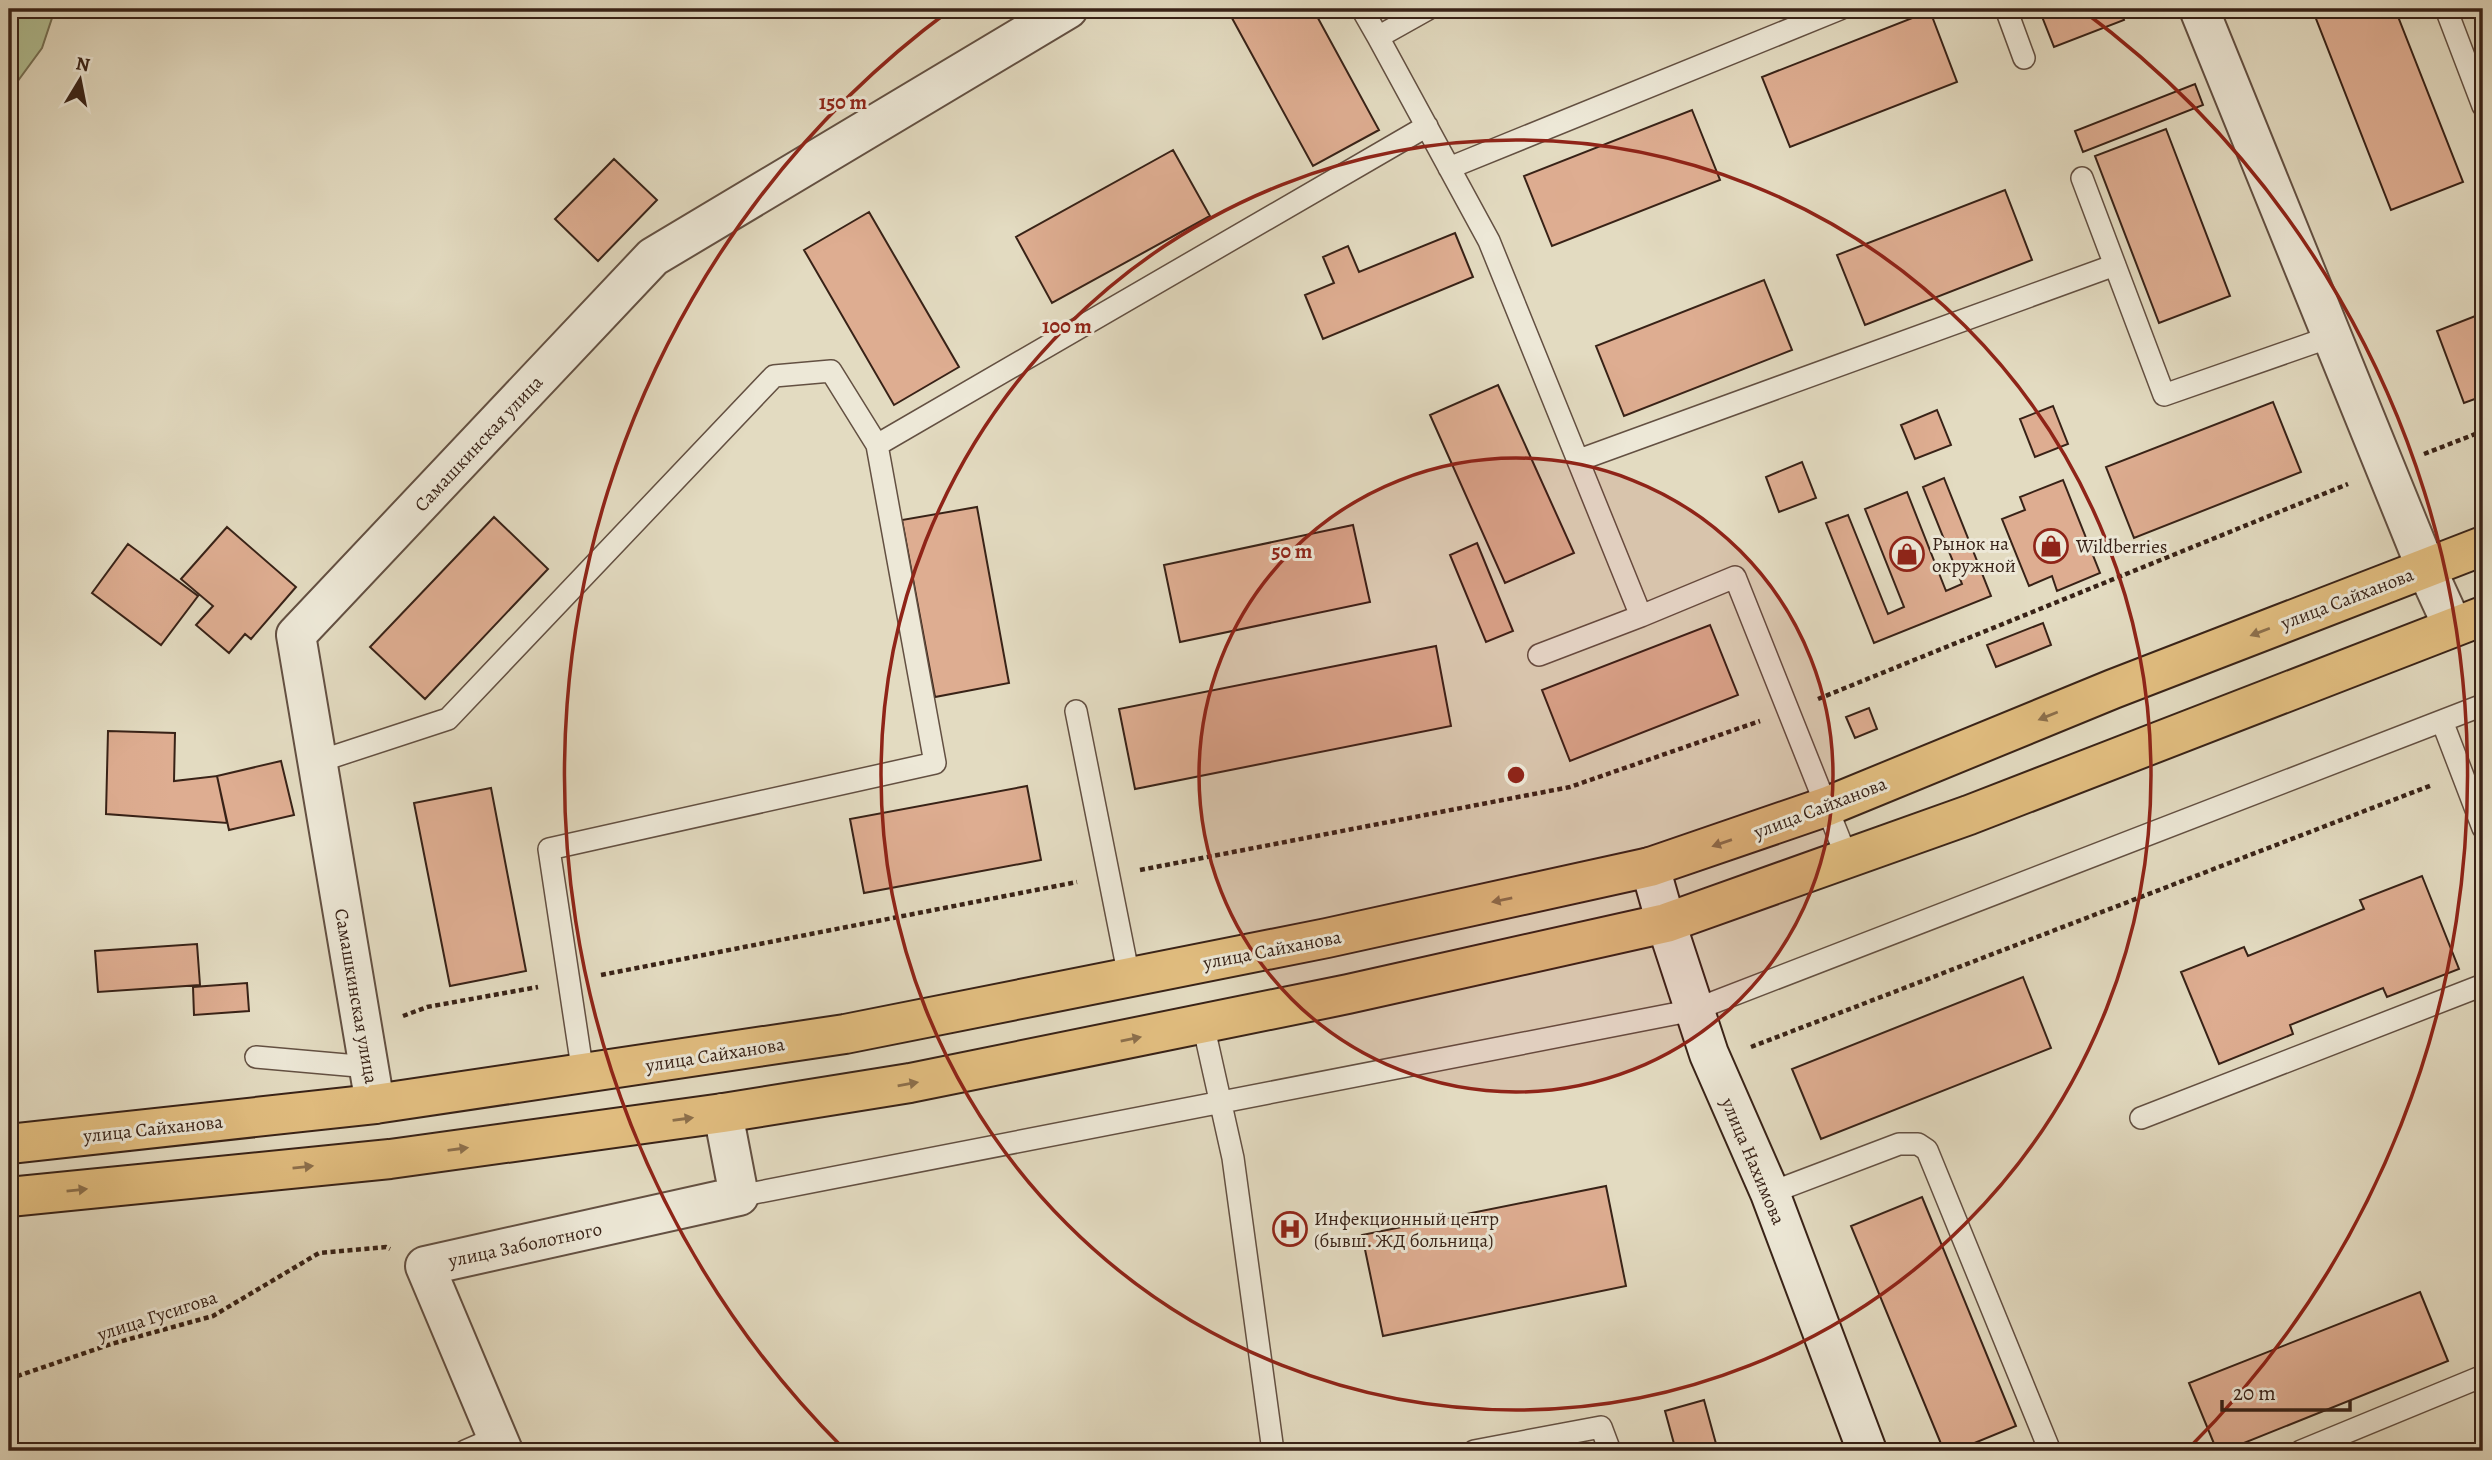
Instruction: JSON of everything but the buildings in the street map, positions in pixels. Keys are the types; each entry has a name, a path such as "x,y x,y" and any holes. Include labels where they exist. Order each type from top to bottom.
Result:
{"main road":[{"name":"улица Сайханова","path":"9,1144 369,1068 583,1074 845,1034 1327,938 1650,867 1828,806 2113,689 2483,546"},
{"path":"9,1197 390,1158 723,1113 910,1083 1203,1024 1665,923 1969,815 2468,622"}],"street":[{"name":"Самашкинская улица","path":"369,1068 296,635 653,257 1068,9"},
{"path":"2199,9 2426,568 2468,622"},
{"name":"улица Нахимова","path":"1650,867 1665,923 1709,1054 1769,1193 1867,1451"},
{"path":"723,1113 739,1196"},
{"name":"улица Заболотного","path":"488,1447 425,1266 739,1196"}],"lane":[{"path":"1362,9 1489,241 1641,616"},
{"path":"1378,37 1428,9"},
{"path":"1449,168 1840,9"},
{"path":"2006,9 2024,58"},
{"path":"2446,9 2483,106"},
{"path":"877,445 1427,126"},
{"path":"2082,178 2164,395 2333,336"},
{"path":"1579,460 2115,265"},
{"path":"317,762 448,719 774,376 831,371 877,445 935,763 549,849 583,1074"},
{"path":"1539,655 1735,577 1847,858"},
{"path":"739,1196 1693,1010 2483,705"},
{"path":"1076,711 1129,977"},
{"path":"2442,721 2483,828"},
{"path":"2141,1118 2483,985"},
{"path":"1203,1024 1234,1158 1273,1451"},
{"path":"256,1057 369,1068"},
{"path":"1769,1193 1899,1144 1918,1144 1927,1150 2050,1451"},
{"path":"2301,1451 2483,1376"},
{"path":"1474,1451 1601,1427 1610,1451"}],"path":[{"path":"369,1068 428,1007 1570,787 1789,711 2483,431"},
{"path":"1709,1054 1756,1046 2462,774"},
{"name":"улица Гусигова","path":"9,1379 111,1344 213,1315 319,1253 386,1247 425,1266"}],"green space":[{"path":"9,9 55,9 42,48 9,93"}],"place":[{"name":"Wildberries","path":"2051,546"},
{"name":"Рынок на окружной","path":"1907,554"},
{"name":"Инфекционный центр (бывш. ЖД больница)","path":"1290,1229"}]}
